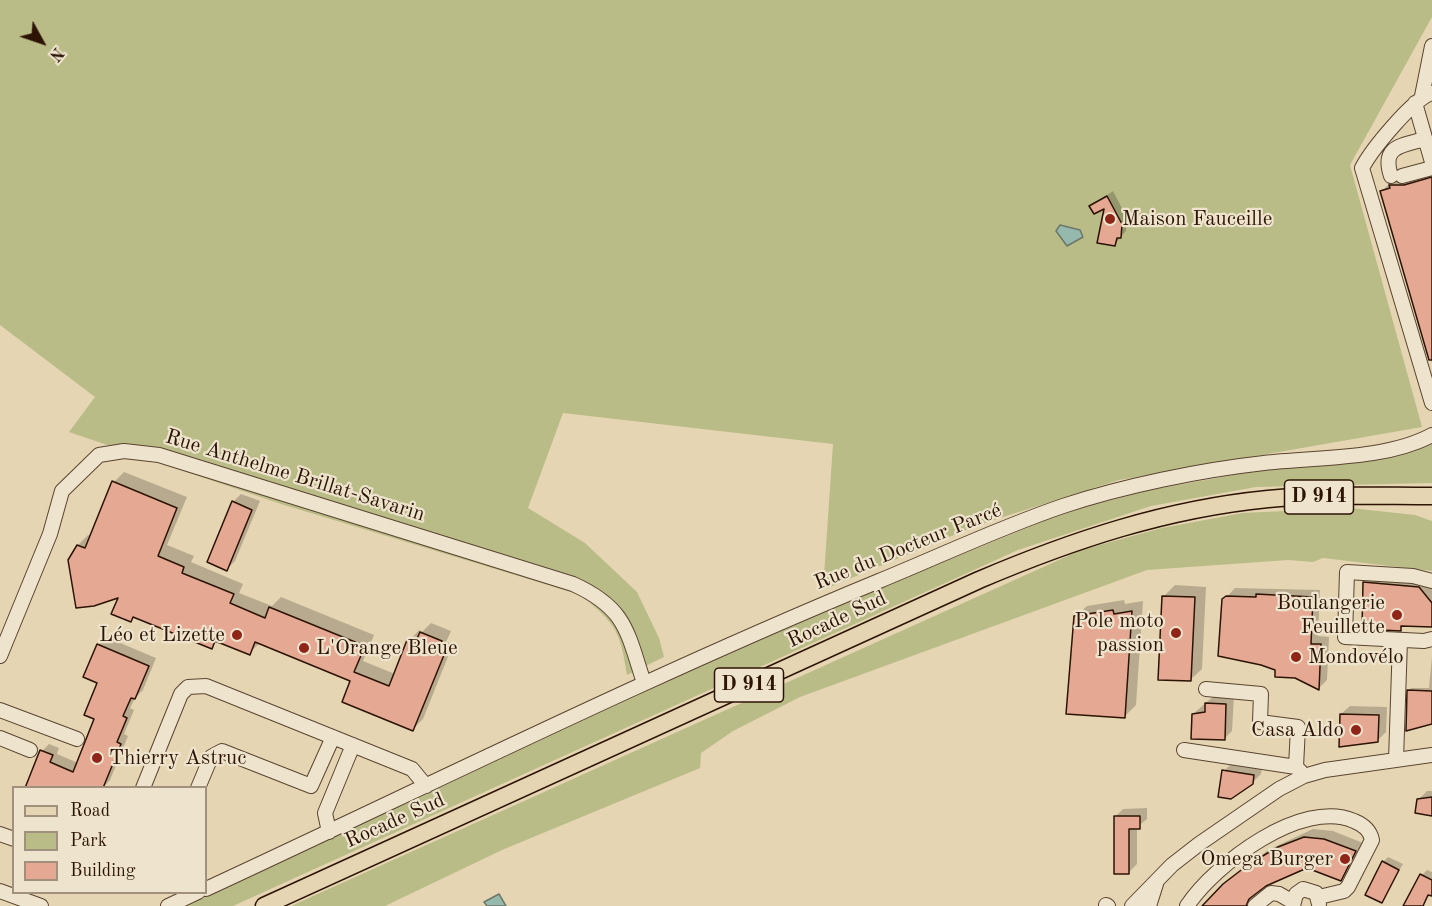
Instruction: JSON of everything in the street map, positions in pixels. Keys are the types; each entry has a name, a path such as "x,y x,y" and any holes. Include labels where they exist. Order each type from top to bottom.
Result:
{"main road":[{"name":"Rocade Sud","path":"264,906 958,589 1087,537 1182,512 1248,501 1325,496 1390,497"},
{"name":"D 914","path":"1390,497 1432,496"},
{"name":"D 914","path":"1390,497 1432,508"}],"street":[{"path":"1432,46 1423,98 1432,162"},
{"path":"1432,73 1432,82"},
{"path":"1423,98 1369,154 1362,168 1431,397"},
{"path":"1403,117 1426,117"},
{"path":"1428,144 1396,148 1389,153 1386,162 1396,176 1432,168"},
{"name":"Rue du Docteur Parcé","path":"207,889 644,683 830,601 1064,505 1148,484 1260,463 1387,450 1417,443 1432,435"},
{"name":"Rue Anthelme Brillat-Savarin","path":"0,656 50,534 62,491 99,454 124,450 159,455 573,584 598,596 615,611 627,632 644,683"},
{"path":"1432,581 1413,576 1347,572 1345,637 1432,639"},
{"path":"1396,760 1400,640"},
{"path":"144,786 181,694 188,687 206,686 412,769 426,786"},
{"path":"1206,689 1261,694 1260,722 1298,727 1300,771"},
{"path":"0,710 77,739"},
{"path":"199,786 211,757 222,751 311,786 333,737"},
{"path":"0,738 30,750"},
{"path":"329,832 325,813 353,745"},
{"path":"1184,750 1300,771 1324,770 1432,755"},
{"path":"1132,906 1199,844 1279,789 1300,771"},
{"path":"1187,906 1210,877 1262,839 1295,824 1332,815 1362,824 1370,832 1372,840 1344,891 1319,901 1312,890 1303,889 1296,894 1293,904 1279,894 1271,893 1255,906"},
{"path":"1149,906 1156,882"},
{"path":"0,891 41,906"},
{"path":"168,906 194,894"}],"green space":[{"path":"0,0 1432,0 1432,17 1350,165 1422,427 1119,480 978,525 823,590 833,444 563,413 528,508 585,543 637,592 659,638 664,657 627,675 619,637 609,621 581,595 281,504 69,432 95,397 0,325"},
{"path":"1432,442 1432,483 1256,487 1151,506 1018,550 233,906 184,906 647,688 833,607 1066,512 1150,490 1261,470 1388,457 1419,449"},
{"path":"1350,508 1415,515 1432,521 1432,571 1323,558 1313,562 1288,560 1147,570 800,697 733,731 701,753 700,768 502,850 385,906 291,906 1081,550 1162,528 1242,513"}],"water":[{"path":"1060,225 1080,230 1083,237 1067,246 1056,231"},
{"path":"499,894 506,906 487,906 484,902"}],"building":[{"path":"1432,177 1432,360 1429,360 1380,191 1390,188 1389,185 1404,185"},
{"name":"Maison Fauceille","path":"1107,196 1122,224 1121,238 1117,238 1115,246 1097,243 1104,209 1094,214 1089,206"},
{"path":"112,481 177,508 158,556 184,567 182,573 234,594 230,603 265,618 269,607 365,646 354,672 389,686 407,640 415,643 420,632 442,641 437,652 444,655 413,731 342,702 350,681 255,642 250,655 215,641 212,649 133,617 131,622 111,614 118,598 94,606 76,608 68,560 77,545 85,548"},
{"path":"232,501 252,510 227,571 207,562"},
{"name":"Boulangerie Feuillette","path":"1363,582 1419,587 1432,603 1432,627 1401,626 1401,631 1362,629"},
{"path":"1256,594 1313,597 1311,644 1321,644 1319,690 1295,678 1275,677 1275,670 1261,665 1218,656 1222,599 1226,596 1256,597"},
{"path":"1162,596 1195,597 1191,681 1158,680"},
{"path":"1113,610 1114,614 1132,611 1125,718 1066,714 1074,616"},
{"path":"97,644 149,666 135,699 131,698 123,716 127,718 117,742 121,744 104,786 26,786 40,750 53,755 50,762 73,772 94,719 84,715 97,683 83,677"},
{"path":"1407,690 1432,691 1432,724 1406,731"},
{"path":"1205,703 1226,704 1225,740 1191,739 1192,714 1205,712"},
{"path":"1340,714 1379,715 1378,742 1339,747"},
{"path":"1222,770 1254,775 1253,784 1231,799 1218,797"},
{"path":"1432,797 1432,816 1415,813 1417,799"},
{"path":"1114,816 1140,816 1140,829 1129,829 1129,874 1114,874"},
{"path":"1304,837 1324,839 1356,851 1341,881 1307,868 1266,886 1249,899 1246,906 1202,906 1223,884 1249,864 1278,847"},
{"path":"1382,861 1399,870 1382,903 1365,895"},
{"path":"1420,874 1432,880 1432,896 1428,895 1423,906 1403,906"}],"place":[{"name":"Maison Fauceille","path":"1110,219"},
{"name":"Boulangerie Feuillette","path":"1397,615"},
{"name":"Pole moto passion","path":"1176,633"},
{"name":"Léo et Lizette","path":"237,635"},
{"name":"L'Orange Bleue","path":"304,648"},
{"name":"Mondovélo","path":"1296,657"},
{"name":"Casa Aldo","path":"1356,730"},
{"name":"Thierry Astruc","path":"97,758"},
{"name":"Omega Burger","path":"1345,859"}]}
